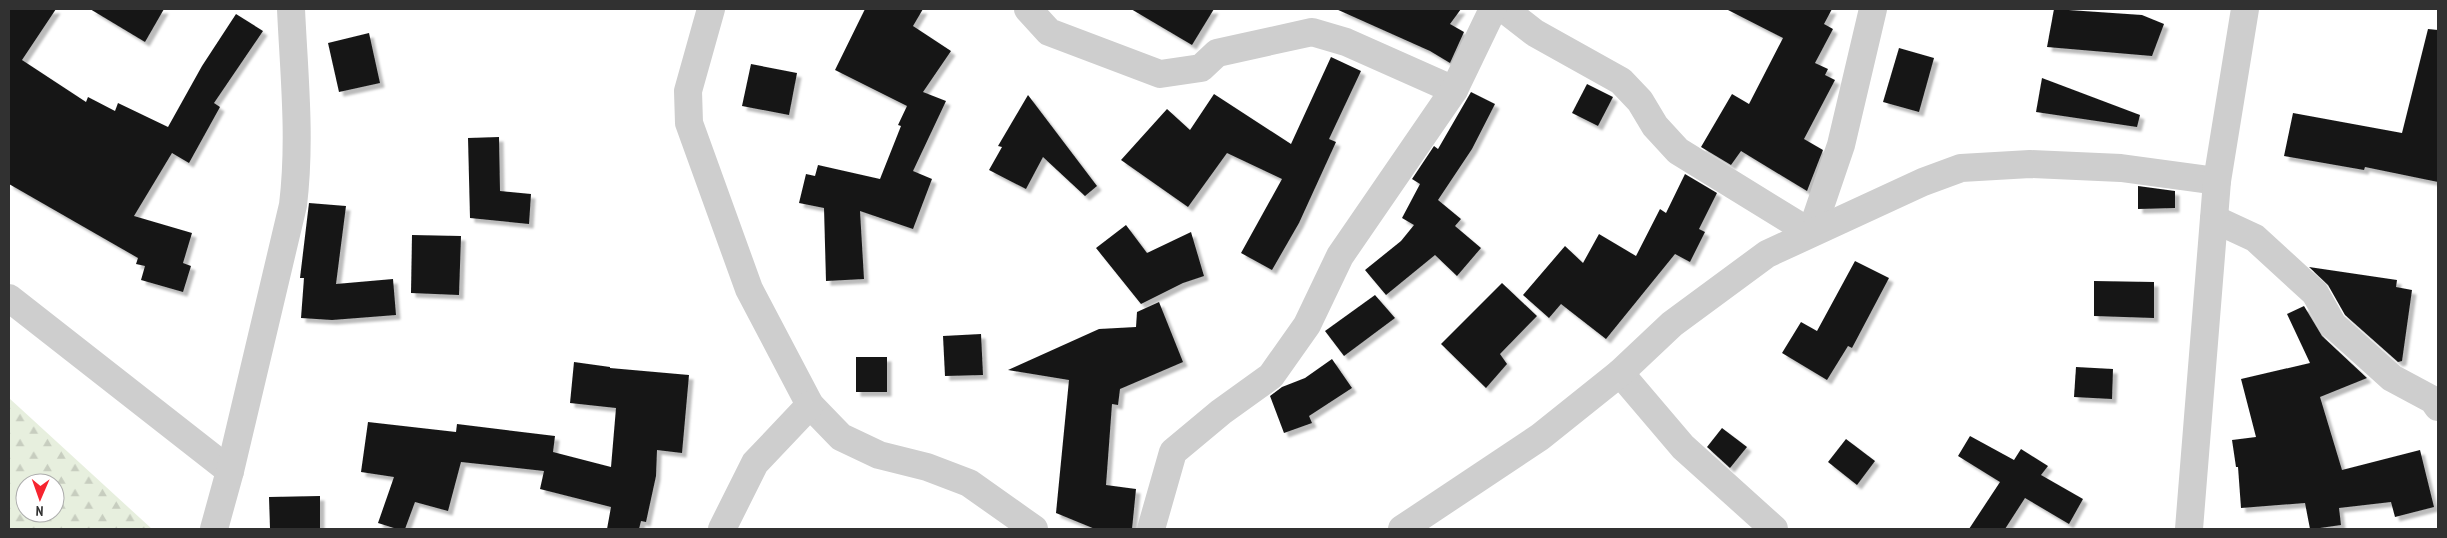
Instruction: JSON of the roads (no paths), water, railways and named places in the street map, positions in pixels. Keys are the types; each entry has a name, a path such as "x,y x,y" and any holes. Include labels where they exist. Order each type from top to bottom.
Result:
{"street":[{"path":"214,529 230,471 293,205 298,164 290,9"},
{"path":"711,9 688,91 689,123 749,289 810,405 841,437 879,455 927,467 969,483 1034,529"},
{"path":"1028,9 1049,32 1160,74 1201,68 1217,53 1312,32 1346,42 1454,90"},
{"path":"1151,529 1173,452 1221,412 1271,376 1308,325 1340,256 1454,90 1493,9"},
{"path":"1504,9 1535,34 1621,80 1640,102 1655,126 1678,150 1811,233"},
{"path":"1811,233 1841,146 1872,9"},
{"path":"2189,529 2217,181 2245,9"},
{"path":"1402,529 1540,437 1620,373 1672,324 1767,254 1922,182 1961,168 2030,164 2122,168 2217,181"},
{"path":"2214,219 2255,238 2315,293 2332,325 2392,378 2433,400 2438,407"},
{"path":"9,298 230,471"},
{"path":"1620,373 1683,447 1774,529"},
{"path":"722,529 756,464 810,405"}]}
